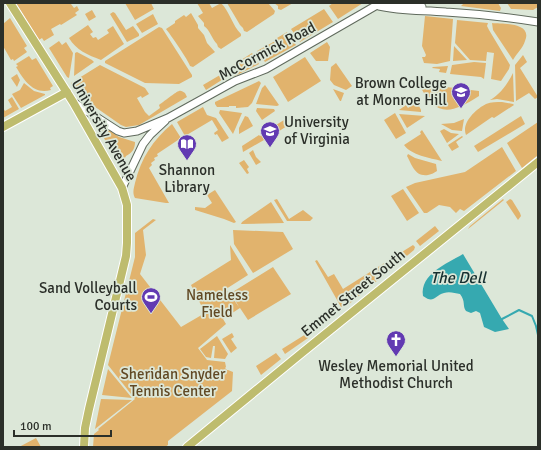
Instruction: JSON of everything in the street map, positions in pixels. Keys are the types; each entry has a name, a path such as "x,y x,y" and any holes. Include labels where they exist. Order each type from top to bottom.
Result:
{"main road":[{"name":"University Avenue","path":"10,3 73,102 122,188 127,205 126,256 89,409 84,447"},
{"path":"3,127 67,92"},
{"name":"Emmet Street South","path":"188,447 302,352 538,162"}],"street":[{"name":"McCormick Road","path":"73,102 118,131 124,133 137,131 168,118 235,81 266,69 377,5 387,3 423,7 446,12"},
{"name":"McCormick Road","path":"377,5 407,10 446,12 538,22"},
{"name":"McCormick Road","path":"122,188 143,144 168,118"},
{"path":"137,131 143,138 143,144"}],"green space":[{"path":"16,3 72,3 71,4 74,8 77,6 79,10 75,13 77,15 61,25 60,24 51,29 54,35 44,41 42,38 39,40"},
{"path":"125,3 151,3 154,9 135,20"},
{"path":"197,3 209,3 212,8 221,3 227,10 241,36 221,49 218,47 204,26 204,23 198,16 203,13"},
{"path":"227,3 268,3 275,11 274,14 247,32 244,31"},
{"path":"274,3 293,3 281,10 278,9 278,6"},
{"path":"333,3 363,3 338,19 329,6"},
{"path":"464,3 498,3 501,8 500,11 461,6"},
{"path":"507,3 538,3 538,7 533,10 511,9"},
{"path":"324,9 333,22 300,42 291,29"},
{"path":"92,10 96,17 89,21 85,14"},
{"path":"113,12 126,30 133,26 139,36 127,42 110,14"},
{"path":"191,13 207,43 215,52 193,67 190,66 183,53 166,29 184,15 186,17"},
{"path":"153,14 158,24 142,33 136,24"},
{"path":"425,16 453,19 450,61 437,64 424,63 422,57 425,57 426,55 422,46"},
{"path":"10,18 27,46 24,48 27,52 14,61 13,59 11,60 3,46 3,24"},
{"path":"457,20 488,23 487,26 489,30 510,65 501,81 491,79 494,53 487,52 486,61 470,60 455,43"},
{"path":"492,23 515,25 525,30 526,35 524,44 513,60 493,30"},
{"path":"88,25 93,32 90,34 93,38 96,37 98,40 109,33 107,30 113,26 124,44 101,60 87,54 75,46 69,38"},
{"path":"159,27 162,28 192,77 179,84 145,83 105,63 105,61"},
{"path":"287,32 296,45 265,62 257,51 277,40 277,38"},
{"path":"59,41 62,45 66,42 73,53 69,78 49,48"},
{"path":"327,42 330,47 328,61 316,61 310,53"},
{"path":"454,46 467,60 453,61"},
{"path":"77,52 94,62 74,76 75,53"},
{"path":"252,53 259,64 235,76 230,67"},
{"path":"523,55 527,62 520,68 538,97 535,99 529,93 516,101 515,65"},
{"path":"29,56 32,60 36,58 53,86 50,88 51,90 45,91 34,88 19,72 16,64"},
{"path":"305,57 321,81 288,102 273,77"},
{"path":"474,62 486,63 484,79 481,77 450,74 452,65"},
{"path":"336,63 352,86 346,90 334,85 330,80 331,67"},
{"path":"100,65 145,88 149,94 142,98 141,96 137,98 149,116 160,108 159,105 180,91 185,93 187,97 139,125 126,127 78,95 71,84"},
{"path":"448,66 446,73 439,72 440,69 432,68 433,67"},
{"path":"226,70 228,76 206,90 203,85"},
{"path":"513,73 514,102 497,99 490,100 497,95 509,81"},
{"path":"17,74 20,80 17,87 11,78"},
{"path":"259,81 261,83 252,103 248,107 217,107 215,104 215,102"},
{"path":"24,83 34,91 45,95 21,108 12,94 20,90"},
{"path":"425,83 479,91 479,96 460,107 444,110 437,107 425,95 419,84"},
{"path":"265,85 279,105 256,104 262,88"},
{"path":"333,89 344,93 341,101 340,101"},
{"path":"12,97 19,109 3,118 3,108 5,111 12,107 8,100"},
{"path":"417,102 421,112 399,110 406,105 408,108"},
{"path":"492,102 502,102 514,105 494,118 492,117 466,135 465,130 467,121 478,109"},
{"path":"203,107 207,115 216,118 229,138 222,142 217,134 215,135 214,133 218,130 212,120 185,136 177,122"},
{"path":"257,108 274,109 275,111 262,120 256,111"},
{"path":"220,110 242,113 233,134 219,113"},
{"path":"395,113 406,133 396,139 384,120"},
{"path":"399,114 425,116 407,128"},
{"path":"245,116 248,117 253,126 239,134 239,128"},
{"path":"521,116 525,124 478,152 474,146"},
{"path":"464,119 462,131 452,130 441,124 454,123"},
{"path":"95,120 119,137 135,142 133,150 126,156 121,165 93,121"},
{"path":"284,120 286,121 287,126 270,137 267,132 269,131 268,130"},
{"path":"538,122 538,155 522,168 507,143"},
{"path":"172,124 181,138 157,154 158,156 154,158 155,160 151,163 152,165 149,168 169,203 135,198 133,192 135,183 144,158 159,136"},
{"path":"444,129 451,133 459,134 447,143 440,131"},
{"path":"422,130 442,161 416,154 404,145 421,134 420,132"},
{"path":"259,135 262,135 264,140 243,152 242,146"},
{"path":"462,136 463,137 456,142 459,147 452,151 448,145"},
{"path":"502,147 516,171 464,211 460,209 456,213 450,207 439,205 427,213 424,213 406,187 415,183 465,172"},
{"path":"253,150 256,157 261,162 256,165 249,153"},
{"path":"408,154 415,158 436,164 437,171 428,175 420,174 414,170 407,156"},
{"path":"244,160 249,167 247,169 249,173 247,174 239,163"},
{"path":"403,189 419,213 407,221 391,196"},
{"path":"215,190 236,222 234,223 195,210 195,207 205,208 212,203 207,195"},
{"path":"277,199 289,219 303,210 313,218 310,221 287,221 274,200"},
{"path":"503,199 504,200 468,229 470,226"},
{"path":"510,199 520,213 521,216 518,220 506,202"},
{"path":"271,202 284,223 241,224 242,222"},
{"path":"153,219 156,220 143,230 146,255 140,274 181,327 205,313 191,285 231,260 230,245 248,275 226,289 239,307 231,293 273,267 291,294 248,320 240,308 223,319 226,324 198,348 207,360 225,362 225,368 233,372 232,391 168,441 168,445 165,447 93,447 94,434 99,430 98,429 135,399 108,365 135,257 135,233"},
{"path":"435,226 439,231 420,246 416,241"},
{"path":"233,230 283,232 293,249 253,273 234,244"},
{"path":"413,245 415,247 414,250 348,305 347,303 341,307 315,261 317,260 328,277 334,274 343,289"},
{"path":"232,333 234,337 231,339 237,348 231,353 222,339"},
{"path":"306,334 308,338 285,354 282,349"},
{"path":"217,336 228,354 225,359 214,358 215,346 213,346 211,358 206,357 200,349"},
{"path":"276,353 281,359 261,375 256,366"},
{"path":"108,369 132,398 102,395"},
{"path":"101,399 132,400 95,429"},
{"path":"36,438 41,447 19,447"}],"water":[{"name":"The Dell","path":"463,254 509,329 495,332 484,327 480,313 476,311 471,313 466,311 460,294 446,292 434,299 423,296 423,288 430,276 442,266"}],"waterway":[{"path":"502,319 519,310 532,316 538,335"}],"place":[{"name":"Brown College at Monroe Hill","path":"461,109"},
{"name":"University of Virginia","path":"270,148"},
{"name":"Shannon Library","path":"187,161"},
{"name":"Sand Volleyball Courts","path":"151,314"},
{"name":"Wesley Memorial United Methodist Church","path":"396,357"}],"park label":[{"name":"Nameless Field","path":"217,304"},
{"name":"Sheridan Snyder Tennis Center","path":"173,382"}]}
